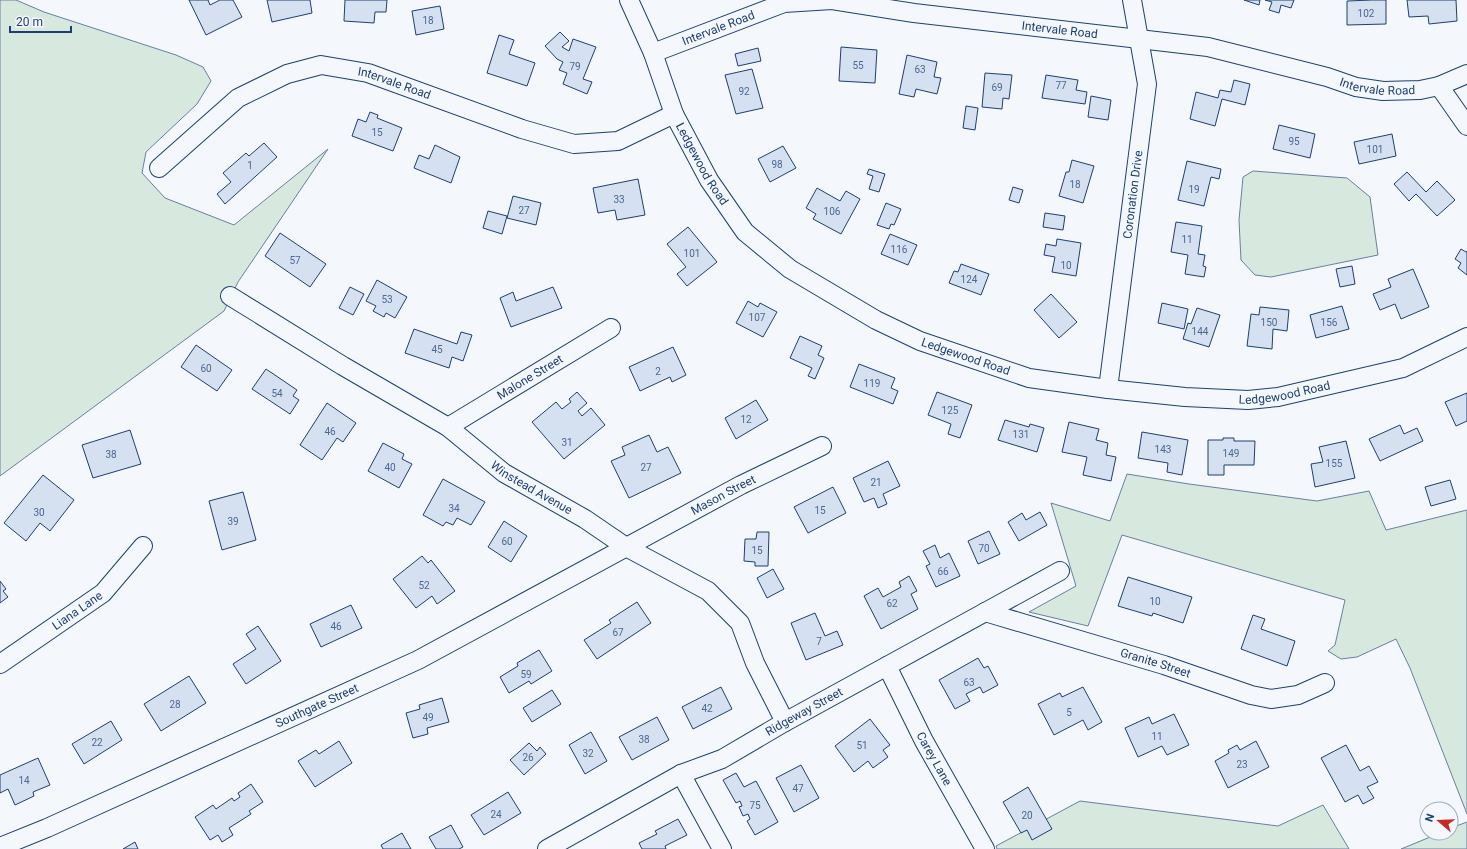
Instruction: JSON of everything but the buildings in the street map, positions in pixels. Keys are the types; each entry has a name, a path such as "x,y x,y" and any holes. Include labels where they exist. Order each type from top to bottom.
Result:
{"street":[{"name":"Ledgewood Road","path":"628,0 653,53 674,114 709,180 745,232 790,269 876,320 920,341 1029,378 1108,389 1184,397 1248,400 1278,397 1403,368 1467,337"},
{"name":"Intervale Road","path":"653,53 784,3 832,0 914,12 1208,47 1327,77 1363,88 1383,91 1420,90 1439,86 1467,74"},
{"name":"Coronation Drive","path":"1108,389 1147,84 1132,0"},
{"name":"Intervale Road","path":"159,168 238,98 287,74 321,65 368,73 522,129 574,144 618,140 674,114"},
{"path":"1439,86 1467,126"},
{"name":"Winstead Avenue","path":"230,296 343,366 448,427 504,473 585,519 626,547 708,591 740,623 755,663 785,722"},
{"name":"Malone Street","path":"448,427 611,328"},
{"name":"Mason Street","path":"626,547 741,485 822,446"},
{"name":"Liana Lane","path":"0,664 103,593 143,546"},
{"name":"Southgate Street","path":"0,847 418,660 626,547"},
{"name":"Ridgeway Street","path":"547,849 681,774 722,759 785,722 1060,571"},
{"name":"Granite Street","path":"985,612 1164,665 1258,697 1271,699 1298,695 1325,683"},
{"name":"Carey Lane","path":"887,666 924,741 985,849"},
{"path":"681,774 722,849"}],"shaded area":[{"path":"0,0 16,0 44,12 176,55 203,67 211,81 197,104 146,152 142,173 165,198 234,225 328,149 238,282 224,311 0,476"},
{"path":"1253,171 1347,178 1370,197 1378,255 1271,277 1255,275 1241,260 1239,220 1243,177"},
{"path":"1127,474 1317,501 1369,491 1386,530 1467,510 1467,814 1410,668 1396,639 1357,657 1341,659 1328,651 1335,645 1345,600 1122,535 1088,626 1029,612 1076,586 1051,503 1110,521"},
{"path":"1080,801 1278,826 1323,805 1349,849 997,849 996,846"},
{"path":"1467,822 1467,849 1401,849 1420,841 1459,841 1459,825"}]}
